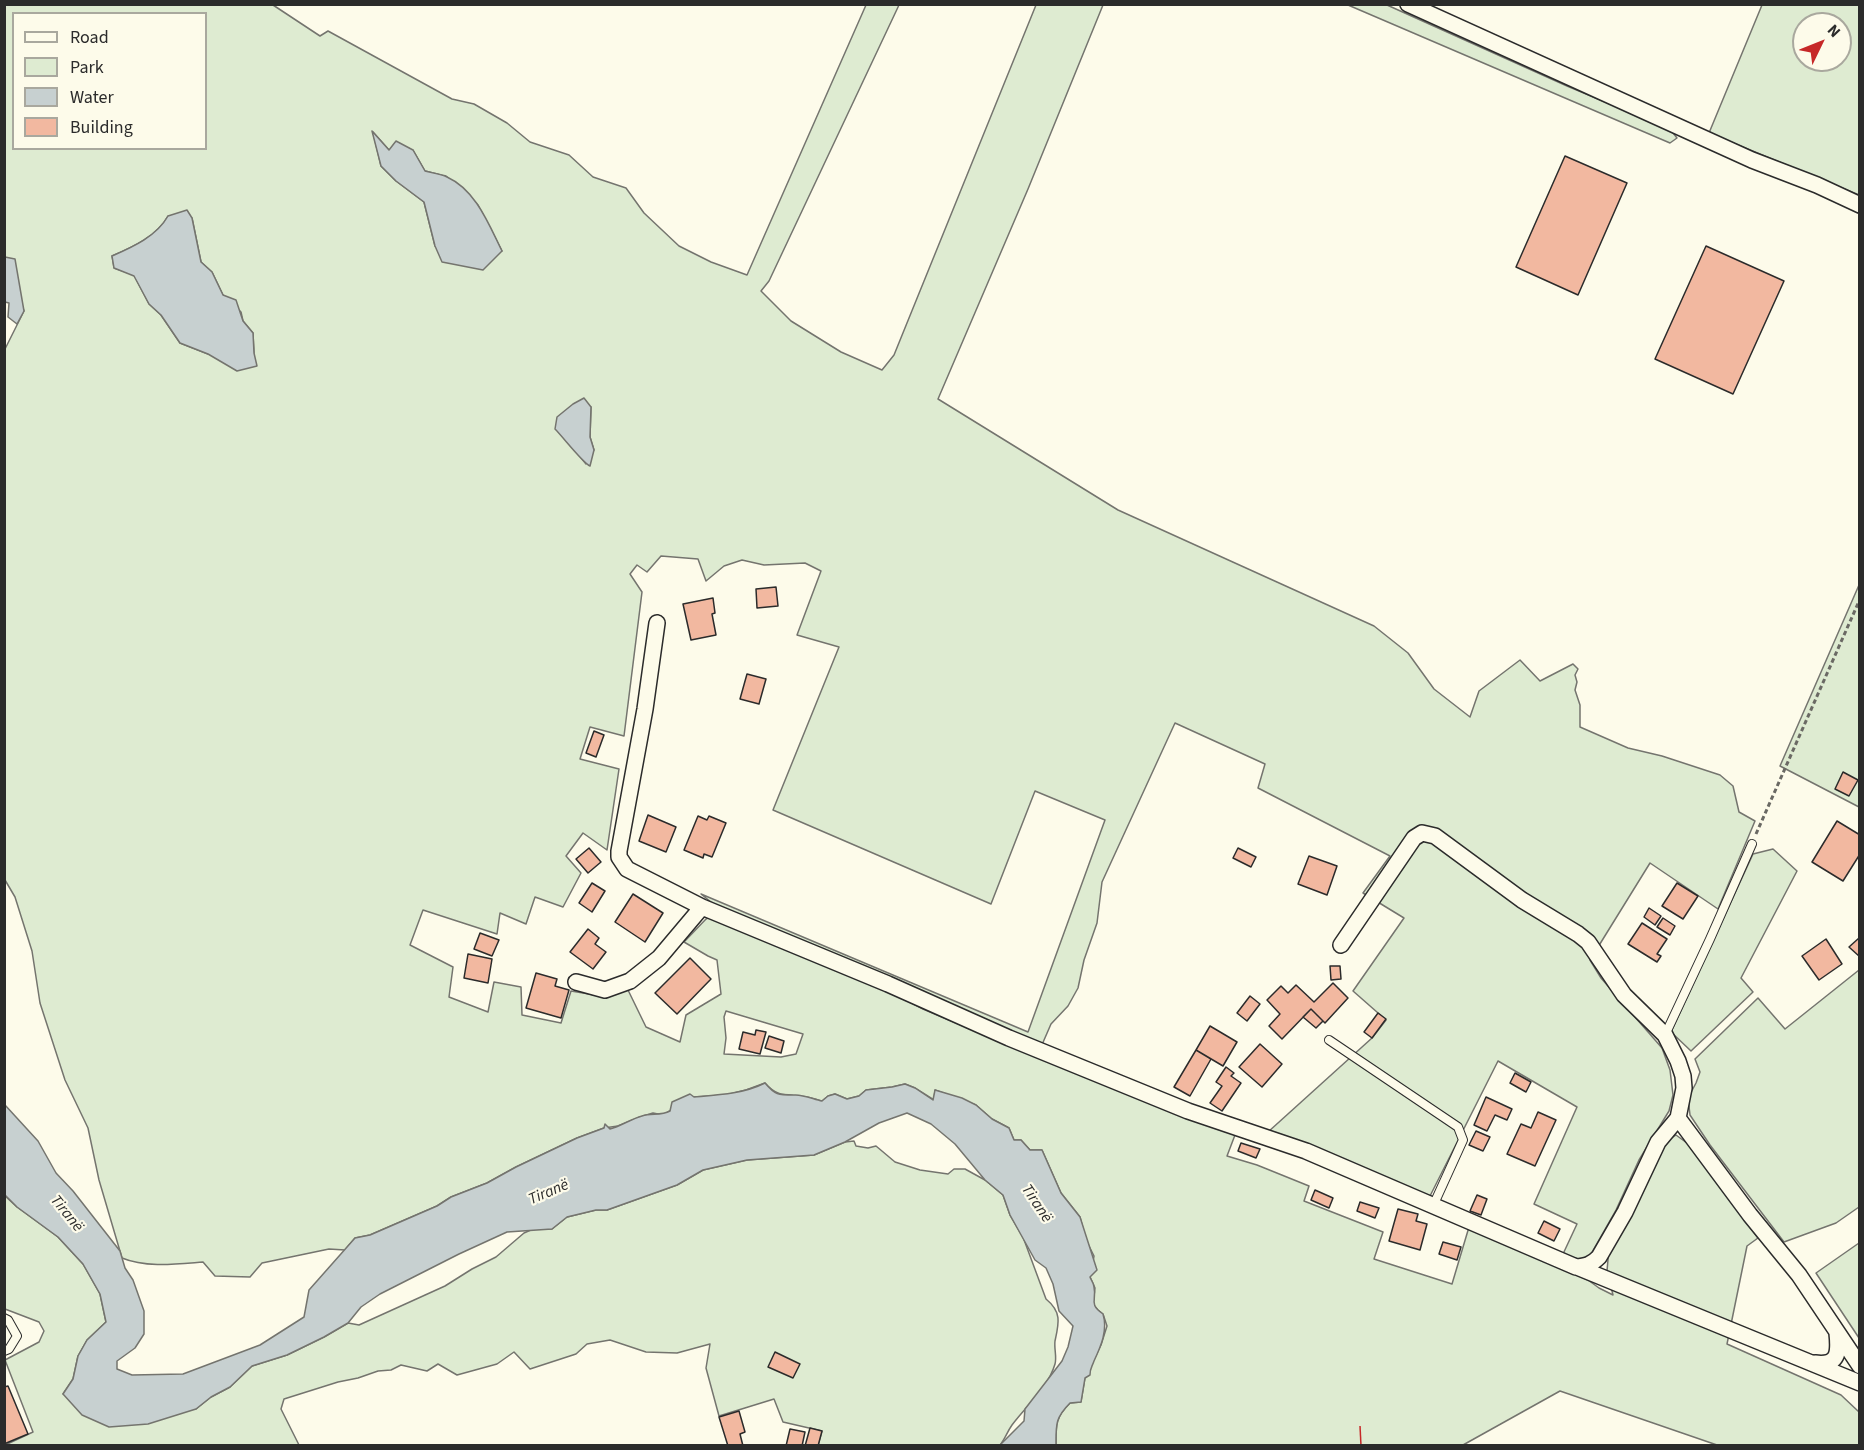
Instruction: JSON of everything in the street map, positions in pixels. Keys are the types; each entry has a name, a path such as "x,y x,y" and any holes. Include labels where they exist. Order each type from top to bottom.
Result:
{"street":[{"path":"1408,4 1752,160 1817,185 1860,205"},
{"path":"657,623 645,709 619,857 627,869 702,907 888,984 1019,1042 1188,1111 1306,1151 1576,1267 1860,1383"},
{"path":"1341,945 1414,838 1422,833 1435,836 1522,900 1578,934 1597,954 1624,995 1665,1035 1683,1076 1684,1088 1678,1118 1658,1142 1625,1212 1599,1257 1587,1266 1576,1267"},
{"path":"576,982 605,990 630,981 659,958 702,907"},
{"path":"1678,1118 1750,1215 1799,1275 1860,1366"},
{"path":"1806,1362 1820,1364 1833,1361 1838,1347 1837,1332"}],"lane":[{"path":"1665,1035 1752,844"},
{"path":"1329,1040 1458,1127 1463,1140 1433,1206"},
{"path":"4,1318 8,1320 17,1336 9,1349 4,1351"}],"path":[{"path":"1752,844 1860,599"}],"green space":[{"path":"4,5 273,5 320,36 328,31 452,99 474,104 507,123 530,142 569,155 593,177 626,188 644,213 679,246 711,262 747,275 866,5 899,5 769,281 761,291 791,321 841,352 882,370 894,355 1036,5 1103,5 1028,189 938,399 1118,510 1374,626 1408,653 1434,689 1470,717 1479,691 1520,660 1540,681 1573,664 1578,669 1575,675 1577,682 1575,690 1580,705 1580,727 1628,748 1662,756 1720,775 1733,786 1739,812 1755,821 1718,909 1650,863 1590,960 1601,978 1662,1048 1670,1070 1673,1095 1669,1111 1639,1160 1616,1210 1591,1254 1583,1261 1563,1254 1577,1224 1534,1204 1577,1107 1498,1061 1430,1196 1268,1132 1372,1038 1386,1020 1353,991 1404,918 1363,893 1390,856 1258,788 1265,764 1175,723 1102,882 1097,923 1084,960 1078,988 1068,1006 1051,1024 1041,1047 717,907 701,894 1028,1032 1105,820 1035,791 991,904 773,810 839,647 797,635 821,571 805,563 764,565 742,560 724,566 706,581 698,559 661,556 647,572 637,565 630,574 642,592 624,736 590,727 580,759 619,769 607,850 583,833 566,856 581,873 563,907 535,897 526,924 500,913 497,934 423,910 410,945 453,967 449,997 488,1012 494,982 521,987 522,1015 561,1023 571,991 601,996 628,990 646,1027 680,1042 686,1015 721,994 717,960 684,942 706,919 713,915 884,988 923,1009 1006,1044 1235,1135 1227,1156 1257,1165 1309,1186 1304,1201 1383,1232 1374,1259 1452,1284 1469,1227 1588,1280 1613,1295 1607,1271 1609,1248 1654,1162 1667,1141 1676,1135 1691,1146 1758,1238 1747,1246 1727,1344 1841,1395 1859,1412 1859,1445 1717,1445 1560,1391 1463,1445 1056,1445 1056,1427 1059,1418 1070,1403 1081,1402 1085,1378 1101,1345 1107,1326 1103,1314 1093,1304 1095,1288 1090,1277 1094,1256 1086,1240 1080,1217 1061,1193 1042,1150 1030,1150 1021,1140 1014,1140 1009,1128 992,1119 976,1105 935,1090 934,1100 905,1084 866,1090 859,1096 847,1099 835,1094 822,1101 779,1094 765,1083 726,1095 693,1097 663,1115 653,1113 577,1138 487,1183 451,1197 437,1206 370,1235 355,1238 345,1250 329,1249 262,1263 250,1277 215,1276 203,1262 151,1264 122,1258 99,1180 88,1128 65,1080 40,1003 32,951 15,897 5,880 4,351 24,311 5,257","holes":["373,132 389,150 413,150 425,171 446,176 478,205 502,251 435,246 424,202 396,181 381,166","168,216 192,218 201,262 212,272 223,295 241,312 243,321 253,333 254,353 208,354 180,343 161,315 149,304 134,275 114,268 112,256 144,240 158,229","591,407 590,437 594,450 586,464 574,449","726,1011 803,1034 796,1054 781,1057 724,1054 726,1038 724,1017"]},
{"path":"1348,5 1387,5 1567,86 1670,129 1677,138 1670,143"},
{"path":"1762,5 1859,5 1859,195 1709,133"},
{"path":"1859,585 1859,807 1780,766"},
{"path":"1773,849 1797,871 1741,978 1753,992 1691,1051 1671,1032 1753,854"},
{"path":"1859,970 1859,1207 1836,1223 1784,1242 1690,1115 1688,1098 1700,1072 1695,1059 1758,998 1785,1029"},
{"path":"854,1141 856,1146 868,1148 876,1146 895,1162 920,1170 948,1174 954,1169 965,1169 985,1180 1003,1195 1010,1215 1023,1237 1046,1299 1057,1313 1058,1323 1055,1344 1056,1361 1052,1373 1042,1389 1012,1425 1000,1445 818,1445 822,1431 783,1422 774,1399 719,1416 706,1368 710,1344 677,1353 646,1352 610,1340 587,1344 576,1354 530,1369 514,1352 497,1364 457,1375 438,1364 427,1371 401,1365 391,1370 378,1371 284,1399 281,1409 299,1445 5,1445 33,1432 5,1360 39,1342 44,1331 39,1322 5,1309 4,1195 58,1237 83,1264 100,1294 106,1322 87,1340 78,1356 73,1379 63,1394 196,1409 211,1397 230,1387 252,1366 287,1355 348,1323 359,1325 445,1286 496,1257 524,1233 533,1229 552,1229 567,1217 596,1210 607,1210 677,1185 703,1170 747,1160 814,1155 845,1142"},
{"path":"1859,1243 1859,1338 1816,1273"}],"water":[{"path":"372,131 389,150 396,141 413,150 425,171 444,176 457,183 474,199 502,251 483,270 442,262 435,246 424,202 396,181 381,166"},
{"path":"187,210 192,218 201,262 212,272 223,295 236,300 243,321 253,333 257,366 237,371 208,354 180,343 161,315 149,304 134,276 114,268 112,256 151,235 168,216"},
{"path":"5,257 15,259 24,311 17,324 8,317 9,303 5,302"},
{"path":"584,398 591,407 590,437 594,450 590,466 555,429 557,417"},
{"name":"Tiranë","path":"765,1083 777,1094 800,1095 822,1101 835,1094 847,1099 859,1096 866,1090 905,1084 933,1100 935,1090 976,1105 992,1119 1009,1128 1014,1140 1021,1140 1030,1150 1042,1150 1061,1193 1080,1217 1097,1270 1090,1277 1095,1291 1094,1304 1103,1314 1105,1326 1090,1375 1085,1378 1081,1402 1070,1403 1059,1418 1056,1427 1056,1445 1000,1445 1024,1421 1025,1409 1062,1361 1073,1326 1059,1311 1053,1284 1046,1268 1035,1260 1010,1215 1003,1195 985,1180 955,1144 931,1124 907,1113 879,1123 845,1142 814,1155 747,1160 703,1170 677,1185 607,1210 596,1210 567,1217 552,1229 507,1232 380,1294 361,1307 348,1323 324,1337 287,1355 252,1366 230,1387 211,1397 196,1409 148,1424 109,1427 82,1415 63,1394 73,1379 78,1356 87,1340 106,1322 100,1294 83,1264 58,1237 17,1207 5,1195 5,1105 38,1141 56,1173 120,1251 125,1268 133,1280 144,1311 144,1334 135,1348 117,1361 117,1369 132,1375 183,1374 260,1345 304,1317 309,1290 355,1238 370,1235 437,1206 451,1197 487,1183 577,1138 604,1128 605,1124 610,1129 642,1116 667,1113 670,1111 672,1102 690,1094 694,1097 730,1093 748,1090"}],"building":[{"path":"1565,156 1627,183 1578,295 1516,267"},
{"path":"1706,246 1784,281 1733,394 1655,359"},
{"path":"776,587 778,606 757,608 756,589"},
{"path":"713,598 715,613 712,614 716,635 691,640 683,604"},
{"path":"747,674 766,679 759,704 740,699"},
{"path":"594,731 604,735 596,757 586,753"},
{"path":"1843,772 1858,780 1849,796 1835,789"},
{"path":"648,815 676,827 666,852 639,841"},
{"path":"698,816 707,820 709,816 726,823 712,857 704,854 703,858 684,850"},
{"path":"1837,821 1860,835 1860,854 1843,881 1812,862"},
{"path":"589,848 601,862 588,873 576,859"},
{"path":"1238,848 1256,857 1251,867 1233,858"},
{"path":"1309,856 1337,866 1327,895 1298,884"},
{"path":"592,883 605,891 592,912 579,903"},
{"path":"1677,883 1698,896 1683,919 1662,906"},
{"path":"633,894 663,913 645,942 615,922"},
{"path":"1649,908 1661,916 1655,925 1644,917"},
{"path":"1663,918 1675,926 1670,935 1657,927"},
{"path":"1642,923 1667,939 1657,954 1661,956 1657,962 1628,944"},
{"path":"588,929 599,938 595,944 606,952 593,969 570,952"},
{"path":"480,933 499,940 492,956 474,949"},
{"path":"1860,938 1860,957 1849,947"},
{"path":"1826,939 1842,964 1819,980 1802,956"},
{"path":"468,954 492,959 488,983 464,978"},
{"path":"690,958 711,979 677,1014 655,993"},
{"path":"1330,966 1340,966 1341,979 1331,980"},
{"path":"536,973 557,979 555,986 569,990 561,1018 526,1008"},
{"path":"1333,983 1348,998 1325,1023 1311,1009 1282,1039 1269,1026 1280,1014 1267,1000 1281,986 1288,993 1296,985 1314,1002"},
{"path":"1250,996 1260,1004 1247,1021 1237,1013"},
{"path":"1311,1009 1323,1021 1316,1028 1303,1017"},
{"path":"1378,1013 1386,1019 1372,1038 1364,1032"},
{"path":"1210,1026 1237,1042 1223,1066 1196,1050"},
{"path":"756,1030 766,1032 760,1054 739,1049 743,1032 755,1035"},
{"path":"769,1036 784,1041 781,1053 765,1048"},
{"path":"1260,1044 1282,1064 1262,1087 1239,1067"},
{"path":"1196,1050 1211,1059 1190,1096 1174,1087"},
{"path":"1226,1067 1234,1073 1231,1076 1241,1083 1222,1111 1210,1103 1222,1086 1216,1082"},
{"path":"1515,1073 1531,1082 1526,1092 1510,1083"},
{"path":"1486,1097 1512,1109 1507,1120 1495,1115 1487,1131 1474,1125"},
{"path":"1538,1112 1556,1120 1535,1166 1507,1154 1521,1124 1531,1128"},
{"path":"1476,1131 1490,1137 1483,1151 1469,1145"},
{"path":"1241,1143 1260,1149 1256,1158 1238,1151"},
{"path":"1315,1190 1333,1198 1329,1208 1311,1200"},
{"path":"1477,1195 1487,1199 1481,1215 1470,1211"},
{"path":"1360,1202 1379,1208 1375,1218 1357,1211"},
{"path":"1398,1209 1418,1214 1416,1221 1427,1224 1420,1250 1389,1241"},
{"path":"1544,1221 1560,1229 1554,1241 1538,1233"},
{"path":"1443,1242 1461,1247 1457,1260 1439,1254"},
{"path":"775,1352 800,1364 793,1378 768,1367"},
{"path":"8,1386 28,1434 4,1444 4,1387"},
{"path":"739,1411 745,1432 740,1434 743,1446 728,1446 719,1417"},
{"path":"810,1428 822,1431 818,1446 805,1446"},
{"path":"790,1429 805,1432 802,1446 786,1446"}],"power":[{"path":"1360,1426 1361,1446"}]}
